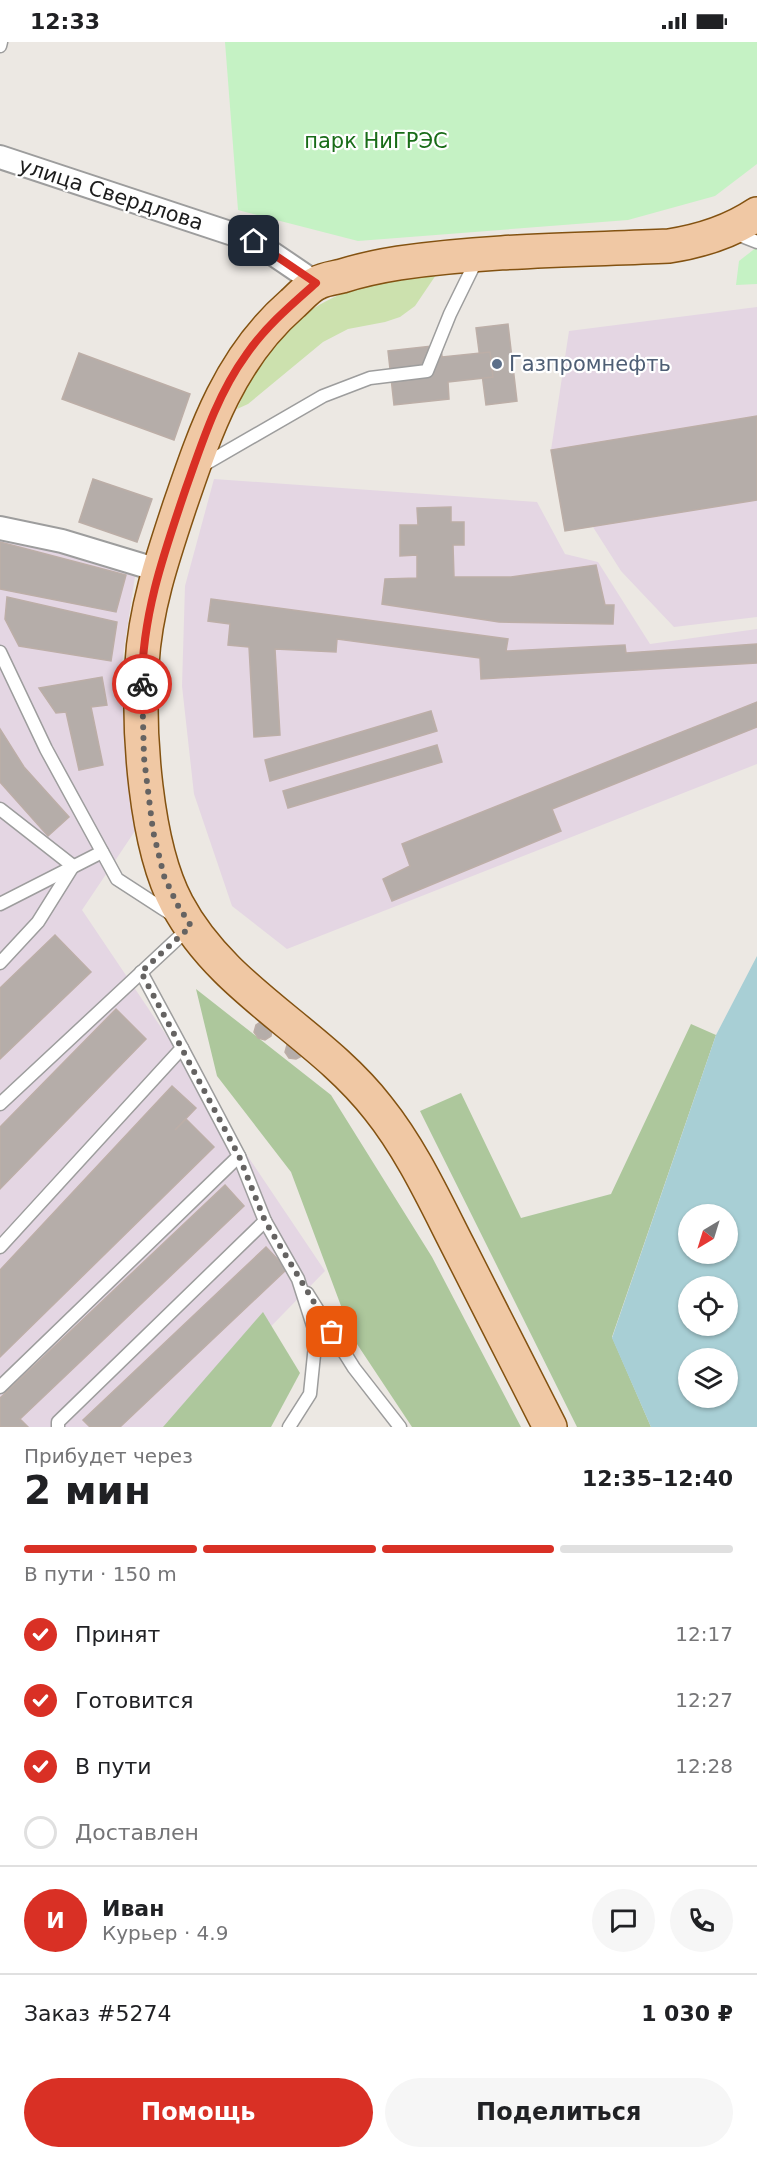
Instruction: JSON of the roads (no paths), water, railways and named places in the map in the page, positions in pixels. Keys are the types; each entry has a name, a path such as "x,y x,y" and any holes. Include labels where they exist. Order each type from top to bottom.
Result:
{"main road":[{"path":"550,1427 416,1167 378,1108 356,1082 230,972 206,948 177,904 164,876 153,831 144,758 142,662 147,616 158,570 191,472 219,400 246,355 277,317 316,283 374,267 425,259 669,246 742,236 757,214"}],"street":[{"name":"улица Свердлова","path":"0,157 254,241 316,283"},
{"path":"0,528 62,541 158,570"}],"lane":[{"path":"191,472 323,396 370,378 427,371 450,314 479,255"},
{"path":"0,652 46,749 117,879 191,926 0,1104"},
{"path":"0,809 73,867"},
{"path":"0,904 102,852"},
{"path":"0,963 38,922 73,867"},
{"path":"141,972 239,1156 265,1221 298,1279 354,1368 400,1427"},
{"path":"0,1247 182,1048"},
{"path":"0,1387 239,1156"},
{"path":"58,1427 58,1422 265,1221"},
{"path":"289,1427 310,1394 315,1335 298,1279"}],"water":[{"path":"757,956 757,1427 651,1427 612,1338 716,1035"}],"place":[{"name":"Газпромнефть","path":"497,364"}],"park label":[{"name":"парк НиГРЭС","path":"376,141"}]}
